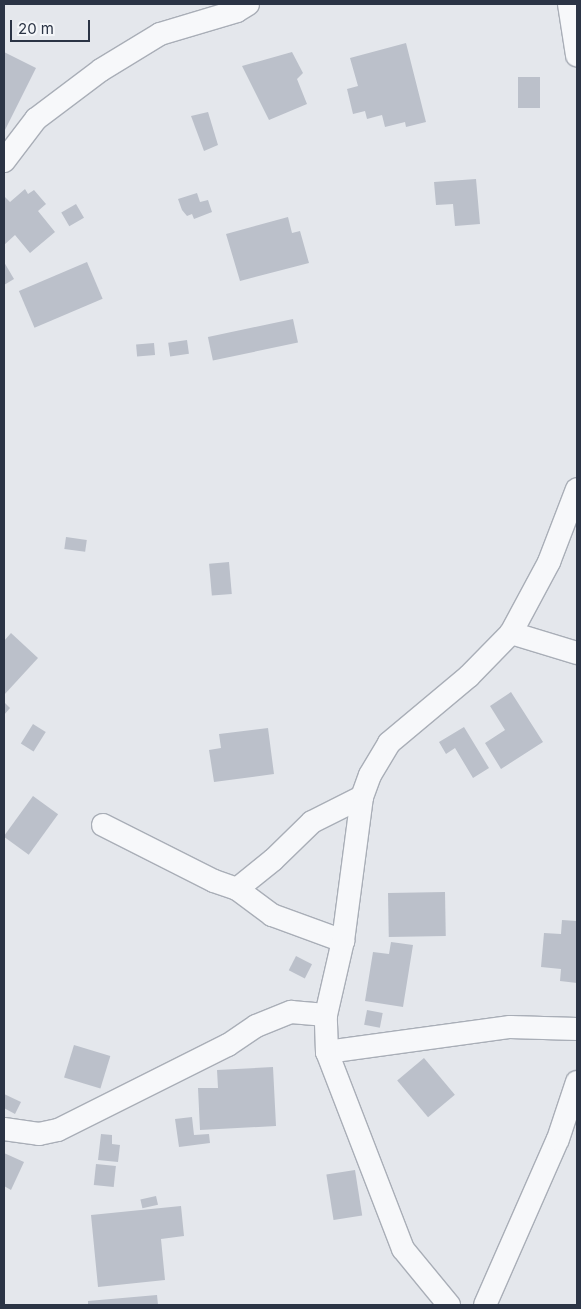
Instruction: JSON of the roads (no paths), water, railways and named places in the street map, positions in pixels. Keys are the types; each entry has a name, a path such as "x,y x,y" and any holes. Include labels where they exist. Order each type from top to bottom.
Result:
{"street":[{"path":"4,162 36,119 101,70 160,34 237,11 248,4"},
{"path":"569,4 577,55"},
{"path":"449,1305 403,1249 328,1052 326,1015 343,941 362,796 379,754 388,743 469,676 510,633 549,562 577,489"},
{"path":"510,633 577,653"},
{"path":"237,889 273,860 312,822 362,796"},
{"path":"103,825 214,881 237,889 272,914 343,941"},
{"path":"4,1129 39,1134 58,1130 228,1045 256,1026 291,1012 326,1015"},
{"path":"328,1052 510,1028 577,1029"},
{"path":"486,1305 558,1139 577,1082"}]}
